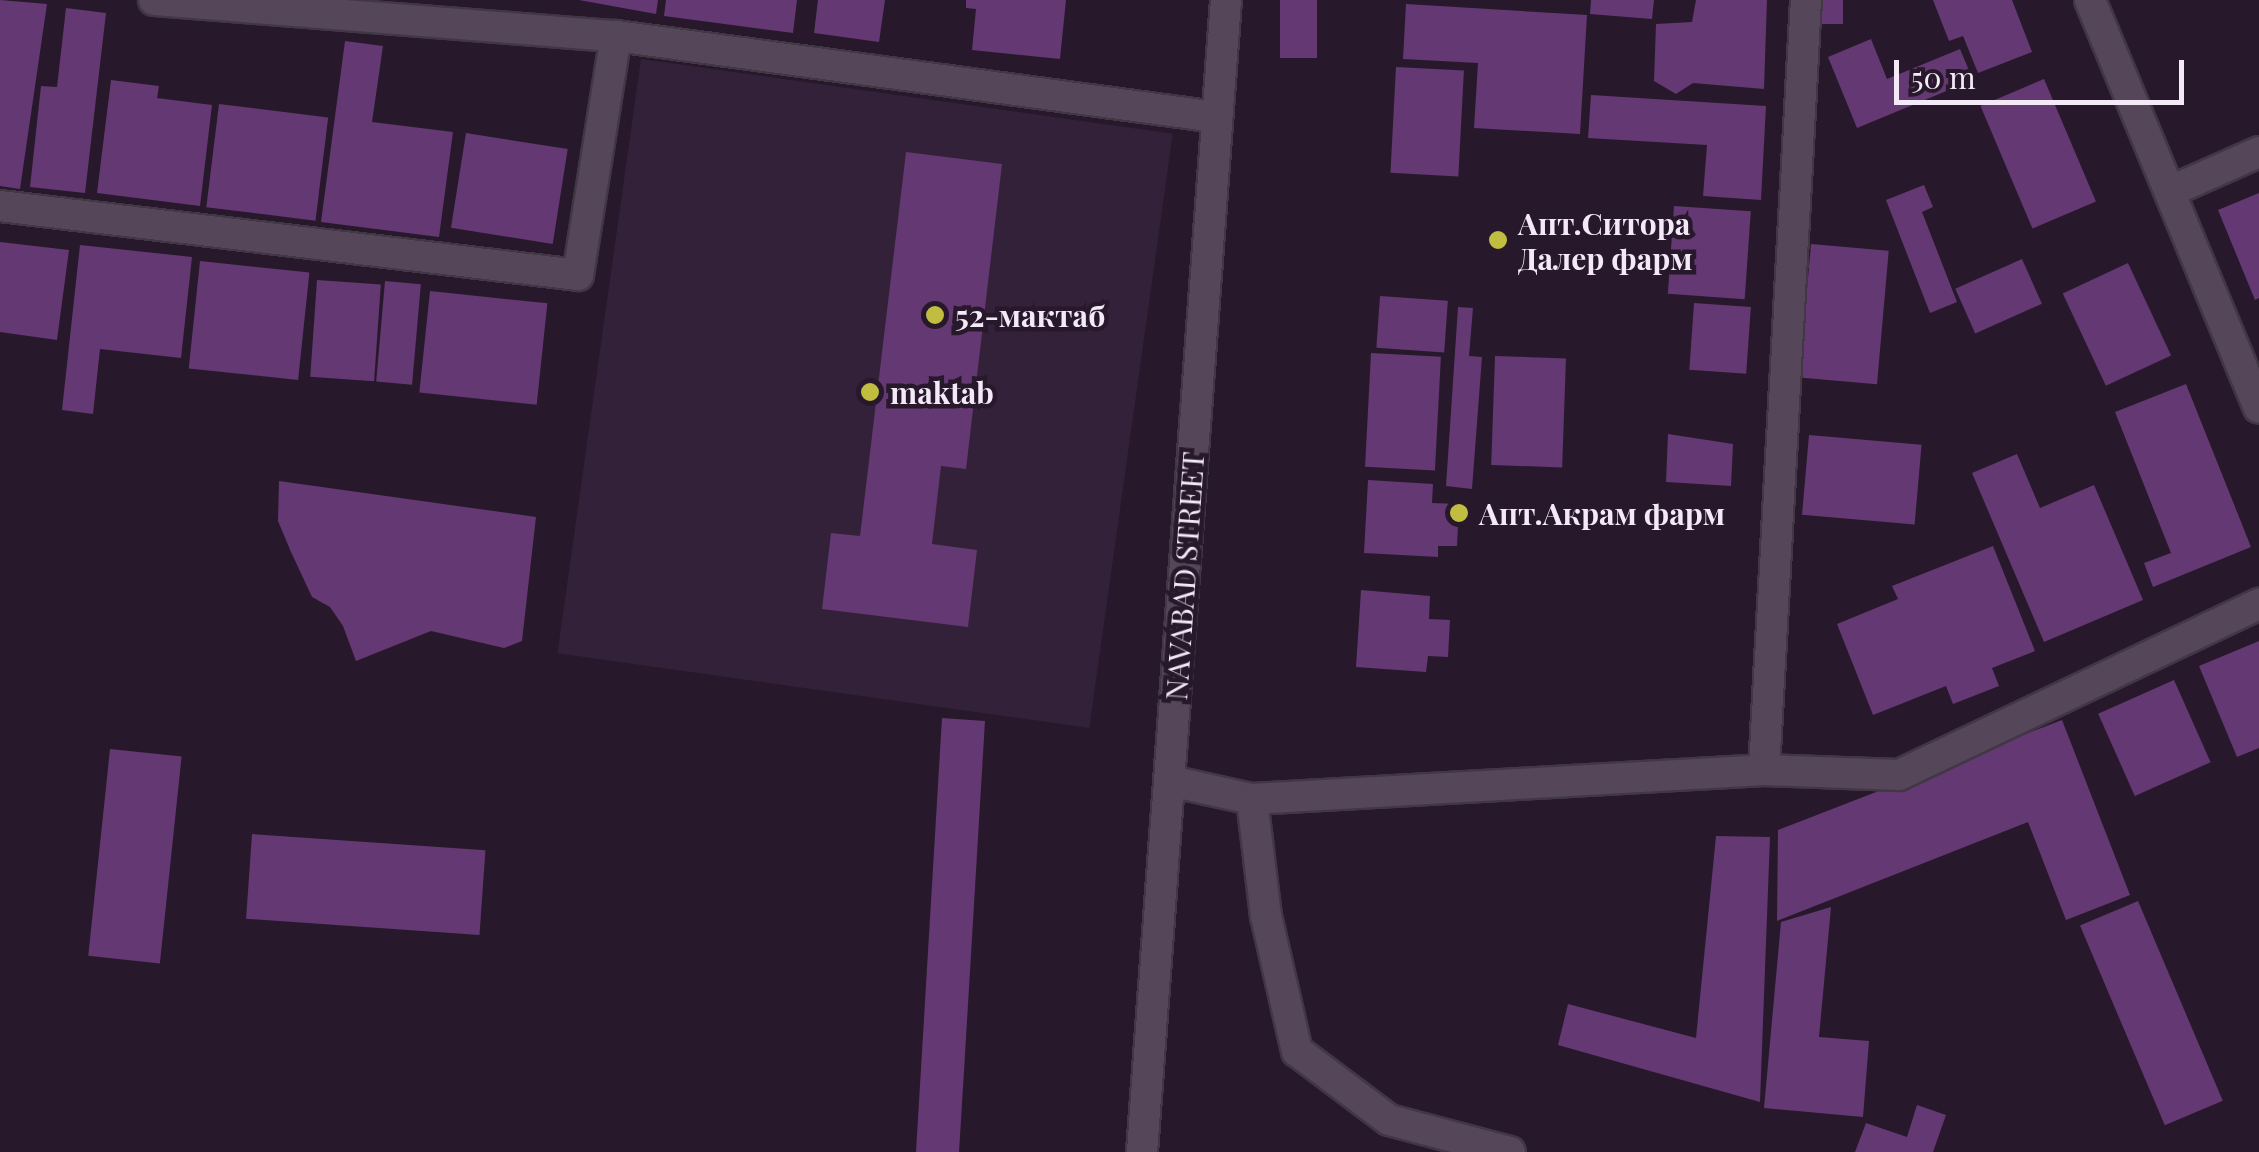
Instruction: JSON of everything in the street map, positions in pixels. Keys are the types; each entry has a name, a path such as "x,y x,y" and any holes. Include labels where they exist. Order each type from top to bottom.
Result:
{"street":[{"path":"154,0 616,36 1216,117"},
{"name":"NAVABAD STREET","path":"1142,1152 1226,0"},
{"path":"1764,770 1806,0"},
{"path":"2090,0 2259,407"},
{"path":"0,206 578,274 616,36"},
{"path":"2170,191 2259,152"},
{"path":"1170,780 1252,799 1764,770 1899,775 2259,604"},
{"path":"1252,799 1266,916 1296,1052 1389,1120 1510,1152"}],"shaded area":[{"name":"maktab","path":"641,59 1173,134 1089,728 557,653"}],"building":[{"path":"0,0 47,4 20,189 0,186"},
{"path":"579,0 658,0 656,14"},
{"path":"666,0 797,0 793,33 664,16"},
{"path":"818,0 885,0 879,42 814,33"},
{"path":"966,0 1066,0 1060,59 972,50 976,9 966,8"},
{"path":"1280,0 1317,0 1317,58 1280,58"},
{"path":"1591,0 1654,0 1652,19 1590,14"},
{"path":"1696,0 1767,0 1764,89 1693,83 1676,94 1654,81 1656,24 1692,22"},
{"path":"1819,0 1843,0 1843,24 1819,24"},
{"path":"1933,0 2012,0 2032,52 1978,73 1963,36 1949,41"},
{"path":"1406,4 1587,15 1580,134 1474,128 1478,63 1403,59"},
{"path":"66,8 106,13 85,193 30,187 41,86 57,87"},
{"path":"1871,39 1887,79 1960,49 1973,80 1857,128 1828,57"},
{"path":"345,41 383,46 372,122 453,132 439,237 321,222"},
{"path":"1396,67 1464,71 1458,176 1390,173"},
{"path":"2044,79 2096,201 2032,228 1980,106"},
{"path":"111,80 159,86 157,98 212,105 200,206 97,193"},
{"path":"1591,95 1766,106 1761,200 1703,196 1707,145 1588,138"},
{"path":"219,104 328,117 316,221 206,207"},
{"path":"466,133 568,149 553,244 451,228"},
{"name":"52-мактаб","path":"906,152 1002,164 966,469 941,466 932,544 977,550 968,627 822,609 831,533 860,536"},
{"path":"1924,185 1933,207 1922,212 1957,302 1930,313 1886,200"},
{"path":"2259,193 2259,298 2255,300 2218,210"},
{"path":"1674,206 1751,211 1745,299 1668,294"},
{"path":"0,242 69,250 57,340 0,332"},
{"path":"1811,244 1889,251 1877,384 1799,377"},
{"path":"80,245 192,257 181,358 100,349 93,414 62,410"},
{"path":"2022,259 2042,304 1975,333 1955,289"},
{"path":"200,261 309,272 298,380 189,368"},
{"path":"2128,263 2171,355 2106,386 2063,293"},
{"path":"317,280 381,284 374,381 310,377"},
{"path":"385,281 421,284 412,385 376,382"},
{"path":"430,291 547,303 537,405 419,392"},
{"path":"1380,296 1448,301 1444,353 1376,348"},
{"path":"1694,303 1751,307 1746,374 1689,370"},
{"path":"1458,307 1473,308 1469,356 1482,357 1472,489 1446,486"},
{"path":"1371,353 1441,357 1435,471 1365,467"},
{"path":"1495,356 1566,358 1562,467 1491,465"},
{"path":"2186,384 2251,547 2153,587 2144,563 2171,553 2115,412"},
{"path":"1668,434 1733,444 1731,486 1666,482"},
{"path":"1809,435 1922,445 1915,525 1802,515"},
{"path":"2017,454 2040,508 2094,485 2143,600 2044,642 1972,473"},
{"path":"1368,480 1433,484 1432,503 1459,504 1457,546 1438,546 1438,557 1364,553"},
{"path":"279,481 536,517 522,641 504,648 431,631 356,661 343,626 330,607 312,597 291,552 278,521"},
{"path":"1993,546 2035,651 1992,668 1999,686 1953,704 1946,686 1873,715 1837,624 1898,599 1892,586"},
{"path":"1361,590 1430,596 1429,619 1450,620 1448,657 1428,656 1426,672 1356,667"},
{"path":"2259,641 2259,748 2237,757 2199,666"},
{"path":"2174,680 2211,762 2135,796 2098,714"},
{"path":"942,718 985,721 959,1152 916,1152"},
{"path":"2062,720 2130,895 2066,920 2028,822 1777,921 1778,830"},
{"path":"110,749 182,757 160,963 88,956"},
{"path":"252,834 485,850 480,935 246,919"},
{"path":"1716,836 1770,837 1760,1102 1558,1045 1568,1004 1696,1038"},
{"path":"2138,901 2223,1101 2165,1125 2080,926"},
{"path":"1831,907 1819,1037 1869,1041 1863,1117 1764,1108 1781,922"},
{"path":"1917,1105 1946,1115 1933,1152 1855,1152 1866,1123 1907,1137"}],"place":[{"name":"Апт.Ситора Далер фарм","path":"1498,240"},
{"name":"52-мактаб","path":"935,315"},
{"name":"maktab","path":"870,392"},
{"name":"Апт.Акрам фарм","path":"1459,513"}]}
